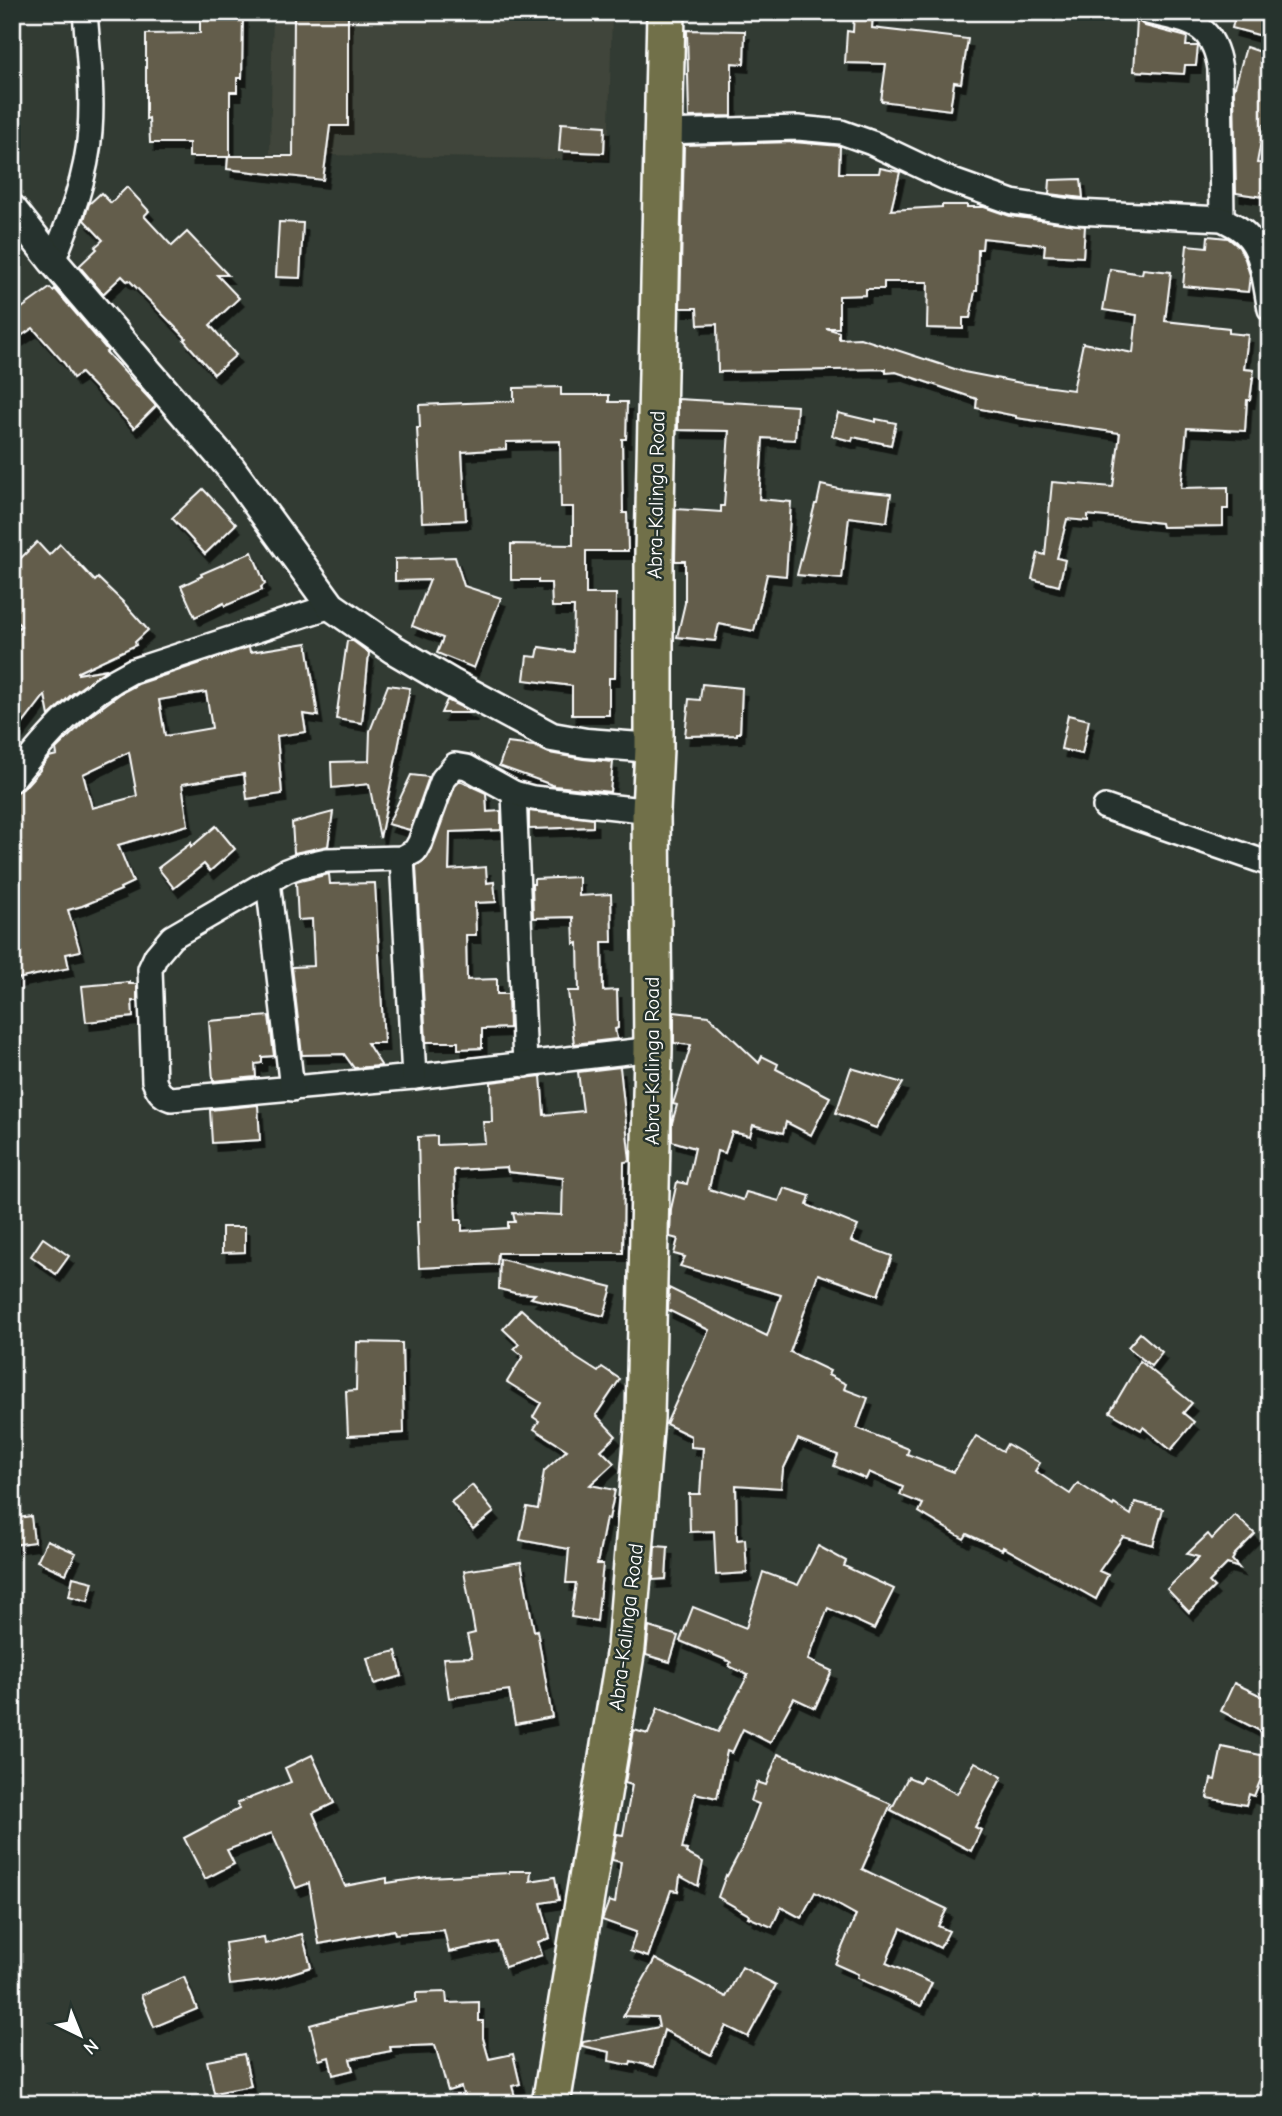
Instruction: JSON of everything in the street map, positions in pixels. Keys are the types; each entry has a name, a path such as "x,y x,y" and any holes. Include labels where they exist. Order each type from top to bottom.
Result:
{"main road":[{"name":"Abra-Kalinga Road","path":"551,2104 626,1648 645,1418 653,1049 651,811 654,748 654,540 666,12"}],"street":[{"path":"53,261 85,171 90,131 85,12"},
{"path":"1148,12 1189,22 1210,36 1217,50 1220,69 1223,219"},
{"path":"663,132 798,128 841,132 872,143 950,180 1012,202 1076,212 1223,219 1239,228 1250,239 1258,255 1270,309"},
{"path":"12,209 53,261 230,467 331,606 439,677 552,737 586,743 654,748"},
{"path":"12,780 70,713 117,679 132,671 331,606"},
{"path":"651,811 555,802 514,793 467,766 455,765 443,779 421,842 415,851 402,858 319,861 299,866 183,930 163,946 150,969 154,1081 158,1092 171,1099 414,1077 653,1049"},
{"path":"514,793 525,1065"},
{"path":"1105,807 1270,864"},
{"path":"402,858 414,1077"},
{"path":"268,881 292,1088"}],"shaded area":[{"path":"273,12 612,12 608,160 270,154"}],"building":[{"path":"200,12 243,12 242,78 237,78 237,92 230,92 230,156 293,156 294,12 348,12 348,126 330,126 323,180 227,169 228,157 189,157 189,143 150,143 149,118 146,119 146,34 200,33"},
{"path":"854,12 873,12 872,28 968,39 961,83 954,82 950,110 881,101 886,64 845,63 847,31 853,32"},
{"path":"1236,12 1270,12 1266,37 1232,28"},
{"path":"1137,20 1145,26 1187,37 1186,46 1198,46 1196,65 1185,65 1184,74 1134,71"},
{"path":"687,30 745,31 744,64 732,63 732,116 689,117"},
{"path":"1246,47 1270,55 1270,126 1264,125 1257,163 1270,164 1270,198 1236,193 1234,90"},
{"path":"561,123 605,126 604,153 559,151"},
{"path":"793,142 840,146 839,173 879,173 880,168 900,172 891,210 967,205 984,207 1010,216 1085,226 1083,257 1044,255 1045,245 983,238 982,249 978,249 977,291 970,318 963,318 963,329 927,328 928,282 884,282 884,289 866,289 866,295 839,296 839,328 826,328 839,332 839,339 860,338 964,372 1073,390 1083,343 1133,353 1137,315 1103,310 1110,269 1142,274 1143,269 1171,272 1165,321 1229,328 1229,333 1248,335 1244,369 1254,370 1250,400 1247,400 1245,431 1187,428 1181,488 1228,487 1228,509 1223,509 1223,526 1162,527 1161,523 1088,515 1088,521 1067,519 1057,558 1065,560 1059,586 1032,579 1038,553 1045,555 1052,482 1113,487 1120,433 1016,418 976,408 977,399 896,372 886,373 886,369 718,372 717,324 698,325 697,308 680,308 684,145"},
{"path":"1081,179 1083,198 1049,194 1050,180"},
{"path":"127,187 149,211 144,216 172,246 187,232 228,275 217,275 239,298 210,325 236,355 214,374 184,340 186,338 129,280 122,276 103,294 79,266 103,240 84,220 89,204 101,193 111,203"},
{"path":"279,222 303,223 300,278 276,277"},
{"path":"1208,236 1228,238 1239,247 1250,275 1248,292 1183,286 1187,245 1207,247"},
{"path":"50,288 53,291 55,289 108,351 106,352 156,406 134,428 81,373 73,378 65,364 33,328 12,342 12,315"},
{"path":"561,387 561,395 609,395 609,402 627,402 626,439 622,439 623,513 627,513 628,551 586,551 586,594 616,594 615,678 609,678 609,715 572,715 572,686 524,680 527,656 537,657 539,647 573,652 574,607 552,607 551,583 511,580 511,544 573,545 573,507 561,507 560,441 506,442 506,449 462,452 466,520 422,522 417,428 420,428 419,405 514,401 514,388"},
{"path":"678,399 797,406 795,440 763,438 759,499 791,502 786,576 767,574 754,631 719,624 715,641 677,637 685,603 685,561 675,561 676,509 721,512 721,506 724,506 729,431 678,430"},
{"path":"838,413 876,422 876,419 896,423 891,445 853,437 852,441 832,436"},
{"path":"821,485 891,494 887,522 849,517 842,579 797,575"},
{"path":"203,489 236,524 205,554 172,518"},
{"path":"37,542 49,555 60,544 95,581 98,578 123,602 148,630 135,642 136,645 78,672 107,669 72,694 49,716 45,695 12,738 12,634 21,626 12,617 12,567"},
{"path":"252,552 265,584 261,587 262,590 225,606 224,603 195,617 181,586 202,576 201,574"},
{"path":"455,557 464,586 501,598 474,668 437,653 443,638 412,626 430,580 395,581 395,559"},
{"path":"347,641 353,641 369,653 362,723 336,719"},
{"path":"307,643 318,716 303,714 306,732 277,736 282,794 247,799 244,774 182,784 188,825 118,845 133,882 120,888 121,890 68,910 80,951 66,954 69,968 12,980 12,925 19,924 12,904 12,794 23,789 49,757 57,755 56,749 90,716 121,693 138,684 249,647 250,652","holes":["206,692 212,728 165,736 159,700","129,752 137,796 92,808 83,774"]},
{"path":"702,684 742,688 740,733 685,736 689,699 700,700"},
{"path":"388,685 410,688 380,838 369,784 332,788 331,762 369,761 370,731"},
{"path":"447,700 473,713 441,713"},
{"path":"1068,715 1089,720 1082,754 1061,749"},
{"path":"507,743 534,746 549,753 613,762 610,792 555,786 499,766"},
{"path":"411,775 429,777 410,830 388,824"},
{"path":"460,781 486,793 487,812 501,811 501,830 450,832 449,870 486,867 487,883 494,882 496,902 475,903 476,935 466,935 467,980 497,979 497,994 508,994 509,1028 482,1029 482,1048 458,1049 458,1042 426,1042 416,866 427,858 432,849 455,786"},
{"path":"529,811 593,819 593,827 529,829"},
{"path":"333,812 328,846 294,853 292,823"},
{"path":"216,826 235,849 210,871 204,864 174,888 158,868 191,843 191,847"},
{"path":"329,874 330,884 375,883 384,1043 367,1043 380,1066 354,1068 344,1054 302,1055 292,967 314,966 312,919 298,920 296,882"},
{"path":"579,877 579,896 611,894 612,942 602,942 603,991 617,990 618,1028 615,1029 617,1039 574,1044 568,991 579,991 578,943 574,944 573,917 533,918 532,884 534,879"},
{"path":"129,982 137,984 137,1001 132,1001 133,1017 86,1022 82,986"},
{"path":"674,1012 709,1016 759,1063 762,1056 778,1064 776,1069 830,1097 811,1135 786,1122 783,1133 753,1125 750,1136 732,1132 725,1153 717,1151 709,1189 743,1200 746,1192 779,1201 784,1188 810,1196 807,1205 858,1226 851,1241 892,1256 878,1295 818,1274 790,1352 830,1371 828,1375 846,1384 844,1389 868,1398 857,1428 909,1449 907,1454 954,1472 976,1436 1003,1451 1007,1444 1040,1463 1035,1471 1070,1494 1078,1483 1131,1515 1135,1502 1163,1509 1153,1545 1123,1537 1099,1571 1108,1575 1096,1599 1003,1547 1002,1550 967,1534 964,1539 919,1512 923,1504 900,1495 903,1487 869,1472 866,1479 834,1466 838,1455 798,1439 783,1470 781,1488 736,1485 737,1540 745,1539 747,1573 716,1575 714,1531 690,1532 689,1494 700,1494 703,1448 691,1447 691,1436 666,1424 709,1330 668,1310 669,1288 767,1336 781,1295 680,1266 685,1257 674,1254 678,1239 670,1237 671,1209 677,1182 687,1184 695,1148 672,1141 672,1123 677,1105 673,1104 691,1045 674,1043"},
{"path":"269,1016 274,1056 262,1057 262,1063 255,1064 256,1077 213,1081 209,1021"},
{"path":"620,1067 630,1161 624,1162 623,1253 498,1253 497,1264 419,1268 418,1137 437,1136 437,1145 485,1143 483,1122 492,1122 491,1082 541,1076 544,1115 583,1111 578,1072","holes":["507,1167 508,1172 563,1178 562,1215 513,1213 515,1222 508,1222 508,1228 462,1231 462,1220 456,1220 454,1170"]},
{"path":"851,1068 903,1083 876,1128 836,1113"},
{"path":"258,1105 260,1140 212,1143 210,1110"},
{"path":"222,1227 245,1227 245,1252 222,1253"},
{"path":"43,1238 69,1256 56,1274 31,1256"},
{"path":"500,1259 612,1287 604,1316 531,1298 535,1294 499,1289"},
{"path":"521,1309 576,1358 598,1372 602,1367 620,1379 596,1415 616,1436 601,1450 614,1463 590,1485 615,1490 609,1519 606,1518 597,1564 603,1564 597,1621 571,1617 576,1583 566,1583 569,1549 520,1540 527,1507 538,1509 544,1471 567,1450 534,1429 539,1421 533,1417 541,1403 507,1382 523,1356 514,1349 519,1344 503,1329"},
{"path":"1140,1333 1162,1352 1151,1366 1128,1347"},
{"path":"357,1342 402,1343 404,1433 348,1436 346,1391 356,1390"},
{"path":"1140,1361 1192,1403 1183,1413 1194,1422 1171,1450 1143,1427 1141,1430 1110,1412"},
{"path":"472,1485 494,1512 473,1529 451,1502"},
{"path":"1235,1515 1255,1534 1233,1556 1232,1560 1239,1568 1227,1564 1209,1582 1214,1587 1189,1612 1167,1589 1199,1557 1187,1554 1208,1534 1212,1539"},
{"path":"31,1516 34,1542 12,1545 12,1519"},
{"path":"47,1540 76,1553 66,1574 37,1561"},
{"path":"655,1546 668,1547 666,1579 653,1580"},
{"path":"818,1546 846,1561 844,1566 894,1589 874,1629 828,1608 808,1660 832,1671 815,1708 794,1698 770,1743 743,1729 732,1753 727,1751 717,1798 695,1793 682,1849 703,1862 698,1886 680,1876 678,1891 671,1890 648,1957 630,1951 636,1932 602,1920 609,1901 615,1903 621,1862 612,1860 617,1834 623,1835 632,1785 625,1783 634,1730 648,1734 658,1708 718,1732 748,1675 729,1666 731,1662 680,1641 693,1607 746,1628 763,1572 798,1585"},
{"path":"521,1562 534,1631 537,1630 552,1717 515,1724 509,1690 449,1698 443,1658 472,1657 467,1635 475,1633 464,1571"},
{"path":"73,1577 93,1582 88,1601 69,1596"},
{"path":"649,1627 678,1636 670,1662 646,1655"},
{"path":"396,1651 402,1676 374,1684 367,1658"},
{"path":"1234,1683 1270,1700 1270,1736 1221,1711"},
{"path":"1222,1747 1270,1757 1254,1796 1249,1794 1246,1805 1207,1798 1211,1779 1215,1780"},
{"path":"778,1754 891,1804 862,1869 947,1909 938,1926 949,1931 940,1948 901,1928 886,1963 932,1983 921,2006 857,1978 858,1974 835,1964 856,1915 815,1892 801,1918 781,1907 772,1927 748,1917 749,1915 718,1897 726,1875 743,1846 759,1804 751,1801 757,1782 766,1785"},
{"path":"312,1755 334,1803 313,1813 345,1886 387,1878 387,1883 509,1871 531,1871 530,1881 555,1877 559,1900 541,1903 550,1938 538,1942 542,1955 505,1967 497,1942 449,1952 444,1930 395,1934 394,1930 319,1944 309,1883 296,1888 272,1833 227,1850 234,1864 205,1879 184,1838 239,1809 237,1803 291,1782 285,1768"},
{"path":"975,1762 1002,1777 975,1827 981,1830 971,1851 891,1810 908,1777 920,1782 923,1776 957,1794"},
{"path":"302,1934 311,1967 270,1980 230,1985 225,1943 264,1937 265,1944"},
{"path":"655,1959 726,1997 742,1967 776,1985 748,2037 726,2026 711,2055 664,2030 654,2067 631,2061 630,2065 609,2061 610,2052 582,2046 583,2042 659,2027 657,2017 623,2016"},
{"path":"184,1977 197,2009 154,2027 141,1995"},
{"path":"446,1992 447,2003 479,2002 479,2021 483,2021 483,2038 489,2059 513,2054 520,2084 512,2086 517,2104 466,2104 461,2087 448,2091 435,2045 390,2047 391,2051 350,2059 353,2070 333,2075 329,2057 319,2060 310,2025 416,2002 416,1993"},
{"path":"244,2054 251,2086 214,2093 207,2061"}]}
